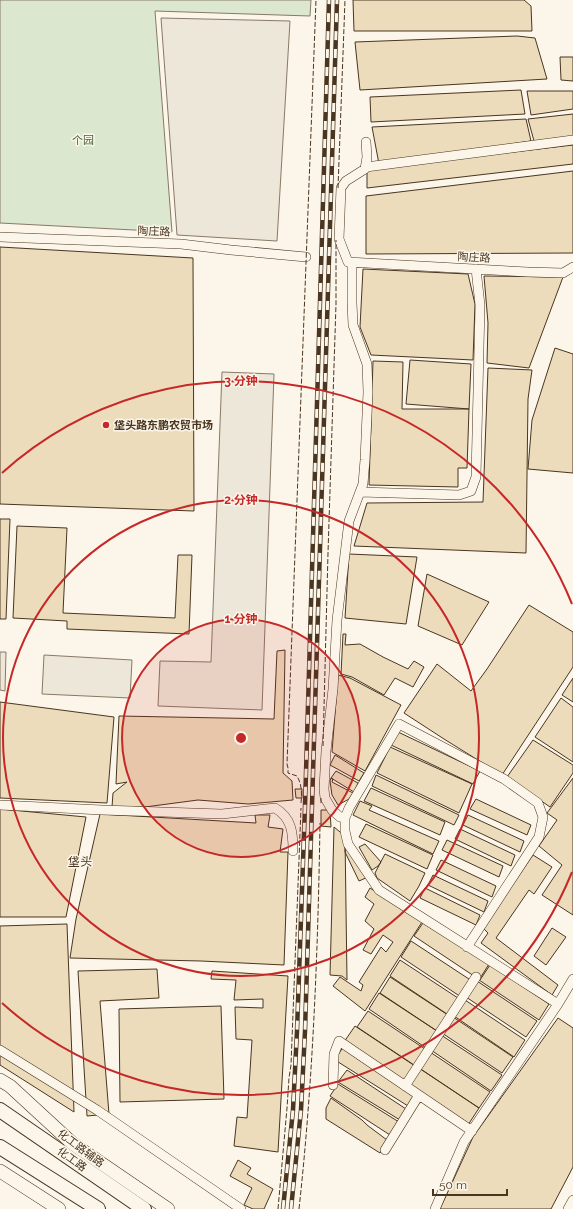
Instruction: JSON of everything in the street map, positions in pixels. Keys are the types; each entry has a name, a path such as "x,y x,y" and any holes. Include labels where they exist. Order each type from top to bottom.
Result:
{"main road":[{"name":"化工路","path":"0,1110 144,1209"},
{"path":"0,1147 98,1209"}],"street":[{"path":"345,818 332,810 326,798 324,789 326,751 333,689 337,620 349,522 363,484 368,392 367,364 353,325 350,262 339,239 341,188 346,181 366,167 573,140"},
{"path":"366,142 366,167"},
{"name":"陶庄路","path":"0,237 181,244 306,257"},
{"name":"陶庄路","path":"350,262 563,273 573,267"},
{"path":"360,492 459,495 471,491 476,477 480,305 476,269"},
{"path":"467,947 539,837 543,817 538,803 504,779 399,724 349,808 345,818 345,831 348,844 379,890 467,947 558,1004"},
{"path":"0,804 102,810 222,814 275,808 283,812 288,820 293,835 293,851"},
{"path":"405,1086 476,977"},
{"path":"435,1209 464,1142 558,1004 573,979"},
{"path":"333,1085 334,1054 339,1041 472,1131"},
{"path":"0,1050 97,1110 241,1209"},
{"name":"化工路辅路","path":"0,1080 10,1086 73,1144 168,1209"},
{"path":"385,1150 419,1095"},
{"path":"0,1171 59,1209"},
{"path":"568,1209 573,1200"}],"green space":[{"name":"个园","path":"0,0 311,0 310,16 155,11 172,232 0,223"}],"shaded area":[{"path":"161,18 290,21 277,241 177,235"},
{"path":"222,372 274,374 262,710 158,706 160,661 211,662"},
{"path":"0,652 6,652 5,691 0,690"},
{"path":"44,655 132,660 130,698 42,694"}],"building":[{"path":"353,0 524,0 531,6 532,31 354,31"},
{"path":"517,36 535,38 547,79 360,90 355,42"},
{"path":"560,57 573,57 573,81 561,80"},
{"path":"521,90 525,114 371,122 370,97"},
{"path":"527,91 573,91 573,109 531,115"},
{"path":"573,114 573,137 534,141 528,119"},
{"path":"526,119 531,141 379,164 372,127"},
{"path":"573,145 573,164 367,188 367,169"},
{"path":"573,171 573,253 366,254 366,196"},
{"name":"垡头路东鹏农贸市场","path":"0,247 193,258 194,511 0,504"},
{"path":"363,269 468,274 475,304 473,360 371,355 360,327"},
{"path":"484,276 563,277 529,368 487,363 488,323"},
{"path":"555,348 573,354 573,473 528,469 532,420"},
{"path":"410,360 471,364 469,409 406,404"},
{"path":"373,361 403,362 402,409 469,409 467,468 458,468 458,487 369,485"},
{"path":"488,368 532,370 528,399 526,553 354,546 367,503 483,502"},
{"path":"0,519 10,519 6,619 0,619"},
{"path":"17,526 67,528 63,613 175,618 178,555 192,555 189,634 67,629 67,621 13,618"},
{"path":"349,554 417,557 406,624 345,618"},
{"path":"427,574 489,602 462,645 418,626"},
{"path":"529,605 573,632 573,667 502,775 404,713 437,664 471,691"},
{"path":"343,634 346,634 345,645 360,644 408,669 414,661 424,667 413,687 395,678 384,695 352,677 341,674"},
{"path":"285,650 283,773 292,781 293,800 248,804 198,800 145,807 112,807 113,793 127,782 116,784 119,716 274,719 277,651"},
{"path":"338,675 350,678 401,705 365,771 332,752"},
{"path":"573,678 573,702 562,695"},
{"path":"561,698 573,707 573,762 535,737"},
{"path":"0,702 114,717 107,803 0,798"},
{"path":"398,732 480,771 473,784 391,745"},
{"path":"533,740 573,765 573,773 550,807 507,777"},
{"path":"390,747 472,784 459,813 377,773"},
{"path":"335,755 364,773 359,781 330,765"},
{"path":"336,771 358,783 354,792 331,778"},
{"path":"376,775 459,815 454,825 372,786"},
{"path":"331,778 333,779 332,782 353,793 349,799 338,805 332,795"},
{"path":"573,778 573,915 542,895 562,865 539,846 557,820 547,813"},
{"path":"371,788 445,822 440,835 364,801"},
{"path":"295,789 302,789 302,798 296,798"},
{"path":"476,799 531,825 527,835 470,809"},
{"path":"360,801 372,806 369,810 439,841 433,854 353,815"},
{"path":"0,809 86,817 66,917 0,917"},
{"path":"321,810 330,810 331,827 321,826"},
{"path":"100,814 256,823 255,815 270,815 268,827 283,829 280,852 288,852 284,965 201,961 70,958 76,919"},
{"path":"468,815 524,841 520,852 463,825"},
{"path":"366,824 433,855 427,869 359,837"},
{"path":"334,827 345,836 347,980 342,976 330,975"},
{"path":"460,829 515,855 511,866 455,839"},
{"path":"345,839 368,877 359,881 345,852"},
{"path":"447,840 503,866 499,877 442,850"},
{"path":"365,844 381,862 372,870 359,847"},
{"path":"385,854 425,873 410,901 377,878 375,873"},
{"path":"533,855 552,867 534,894 529,890 496,938 558,985 552,995 481,943 488,933 483,928"},
{"path":"441,860 496,886 492,897 436,870"},
{"path":"433,875 488,901 484,912 428,885"},
{"path":"370,888 422,922 365,1011 333,986 340,977 361,991 363,985 359,982 381,947 386,952 393,942 383,935 371,954 363,950 374,929 365,921 374,904 365,897"},
{"path":"425,888 480,915 476,925 420,898"},
{"path":"423,923 490,965 480,980 414,936"},
{"path":"67,924 74,1112 0,1065 0,926"},
{"path":"552,928 566,937 546,965 534,956"},
{"path":"411,941 472,981 461,997 401,957"},
{"path":"400,960 461,1000 450,1016 390,976"},
{"path":"489,964 549,1004 539,1020 479,980"},
{"path":"157,969 159,998 100,1001 109,1114 87,1116 78,971"},
{"path":"212,971 288,976 278,1152 234,1146 237,1117 247,1118 252,1040 236,1039 235,1007 263,1008 263,999 234,1000 236,980 211,979"},
{"path":"390,977 451,1017 440,1033 380,993"},
{"path":"477,981 537,1021 526,1037 466,997"},
{"path":"379,993 440,1033 429,1050 369,1009"},
{"path":"465,1000 525,1040 514,1057 454,1016"},
{"path":"221,1006 224,1099 120,1102 119,1009"},
{"path":"368,1011 428,1051 417,1067 357,1027"},
{"path":"453,1017 513,1057 502,1073 442,1033"},
{"path":"558,1018 573,1028 573,1167 551,1209 440,1209 473,1137"},
{"path":"355,1026 415,1066 404,1083 344,1042"},
{"path":"441,1035 502,1075 491,1091 431,1050"},
{"path":"343,1047 416,1094 408,1106 335,1060"},
{"path":"430,1052 490,1092 479,1108 419,1068"},
{"path":"419,1068 479,1108 468,1125 408,1084"},
{"path":"347,1070 406,1109 400,1120 338,1082"},
{"path":"338,1084 399,1122 390,1135 330,1096"},
{"path":"331,1098 387,1140 380,1153 326,1119 326,1108"},
{"path":"238,1160 251,1168 247,1174 273,1189 264,1209 253,1209 244,1205 252,1188 230,1176"}],"railway":[{"path":"283,1209 293,1110 297,1031 329,0"},
{"path":"291,1209 301,1110 305,1031 337,0"}],"fence":[{"path":"301,803 300,783 297,776 288,773 287,764 316,0"},
{"path":"338,188 345,0"},
{"path":"323,746 336,304 336,240"},
{"path":"321,796 321,803"},
{"path":"278,1209 291,1065 301,808"},
{"path":"299,1209 308,1113 314,1016 320,823"}],"place":[{"name":"垡头路东鹏农贸市场","path":"106,425"}],"district":[{"name":"垡头","path":"80,862"}]}
